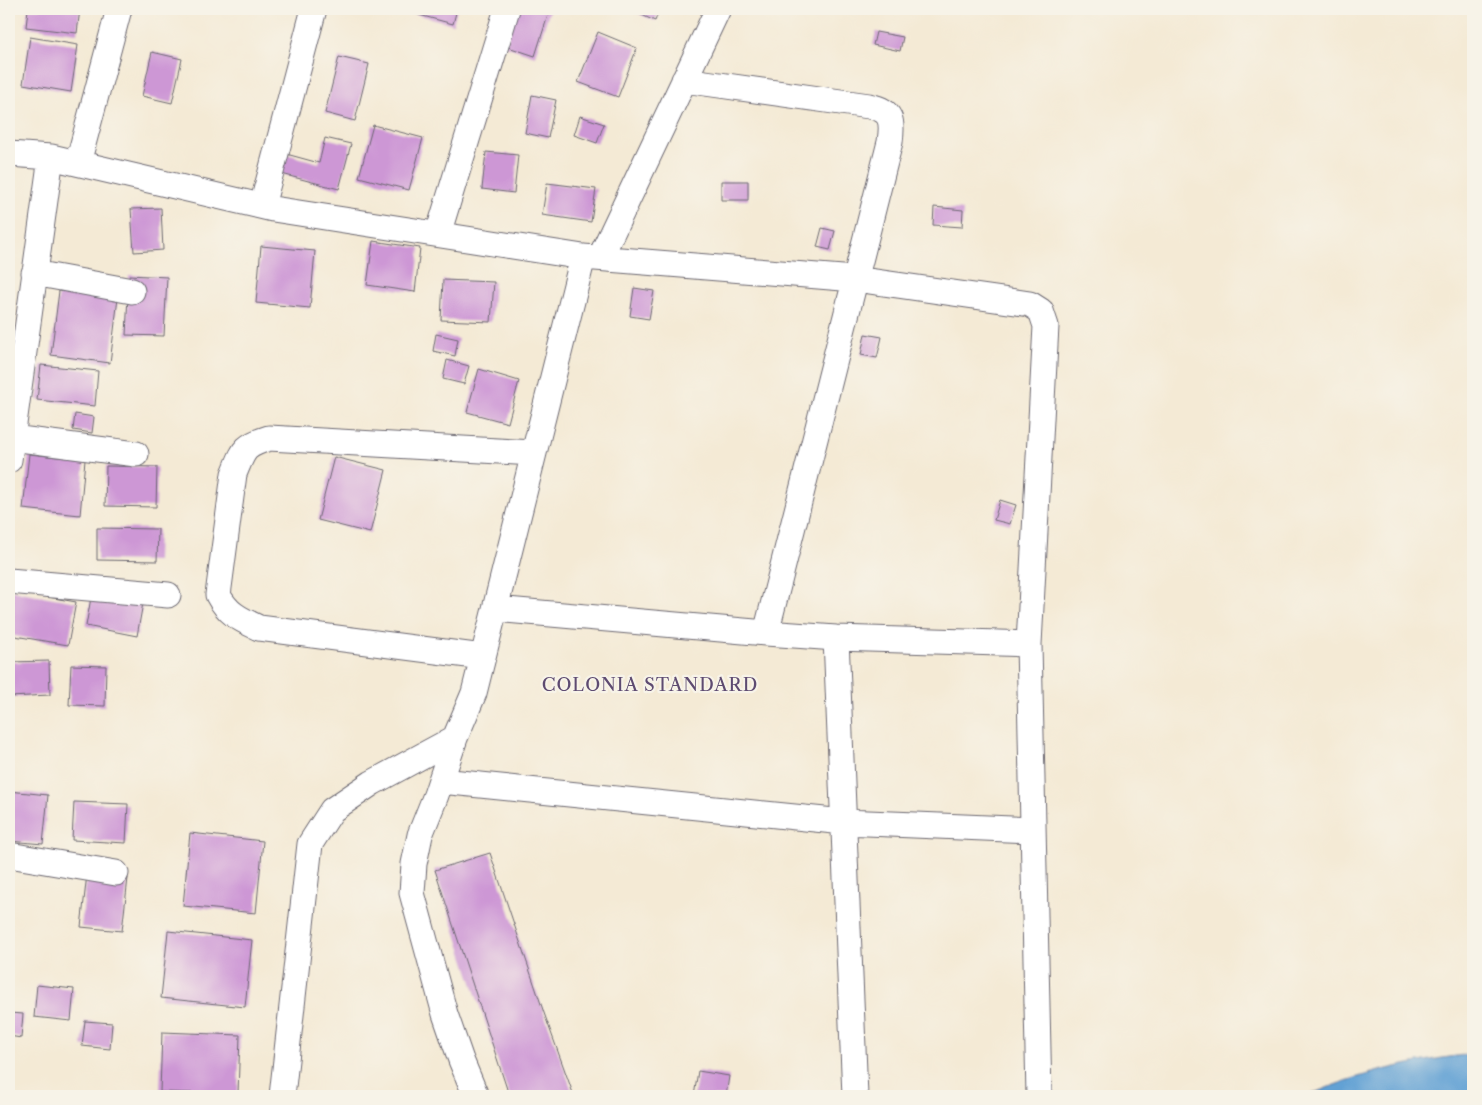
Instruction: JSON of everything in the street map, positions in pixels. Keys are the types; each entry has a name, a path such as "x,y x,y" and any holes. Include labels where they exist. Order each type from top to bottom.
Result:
{"street":[{"path":"78,163 118,9"},
{"path":"262,206 314,9"},
{"path":"438,234 506,9"},
{"path":"476,1096 445,1014 412,893 414,864 420,834 441,781 455,738 474,693 534,453 591,257 684,80 718,9"},
{"path":"684,80 880,108 889,115 892,127 890,142 766,633"},
{"path":"9,154 51,157 262,206 438,234 591,257 855,279 1030,304 1041,312 1046,326 1029,644 1039,1096"},
{"path":"51,157 10,449 136,454"},
{"path":"34,273 132,291"},
{"path":"483,657 259,628 239,619 224,607 218,594 234,474 241,455 250,444 269,438 534,453"},
{"path":"9,581 168,595"},
{"path":"496,609 836,638 1029,644"},
{"path":"836,638 855,1096"},
{"path":"282,1096 310,844 332,810 372,783 455,738"},
{"path":"441,781 844,822 1033,830"},
{"path":"9,855 116,873"}],"water":[{"path":"1473,1054 1473,1096 1307,1096 1368,1074 1431,1060"}],"building":[{"path":"28,9 80,9 77,33 26,27"},
{"path":"409,9 457,9 453,24 408,12"},
{"path":"517,9 550,9 535,56 505,46"},
{"path":"628,9 660,9 655,21"},
{"path":"598,32 637,48 618,97 578,82"},
{"path":"876,32 903,37 900,51 873,45"},
{"path":"30,37 78,45 71,92 23,84"},
{"path":"152,52 182,59 172,103 142,96"},
{"path":"339,57 369,64 355,121 325,113"},
{"path":"532,95 556,100 548,138 525,133"},
{"path":"580,116 604,124 597,143 574,135"},
{"path":"373,125 423,138 409,190 359,177"},
{"path":"325,138 351,144 339,189 274,172 279,152 319,163"},
{"path":"486,152 518,155 514,193 482,189"},
{"path":"721,181 748,181 748,200 721,200"},
{"path":"547,183 596,189 591,222 542,215"},
{"path":"934,207 963,210 962,227 933,225"},
{"path":"161,208 163,250 134,252 131,209"},
{"path":"822,228 835,231 830,250 817,247"},
{"path":"373,241 420,248 415,292 367,285"},
{"path":"261,246 315,251 310,308 256,303"},
{"path":"129,275 167,277 164,336 126,335"},
{"path":"443,280 494,282 491,322 441,320"},
{"path":"634,288 654,291 649,319 630,316"},
{"path":"59,291 118,298 110,363 51,355"},
{"path":"436,334 458,339 455,356 433,351"},
{"path":"865,334 882,337 877,358 861,355"},
{"path":"447,360 469,366 464,384 443,379"},
{"path":"41,365 98,371 95,406 37,400"},
{"path":"479,369 519,381 508,423 467,412"},
{"path":"75,414 94,417 92,433 73,430"},
{"path":"29,454 85,460 80,515 23,509"},
{"path":"334,457 386,470 370,533 318,520"},
{"path":"106,466 157,467 156,507 105,506"},
{"path":"1000,500 1016,505 1010,524 994,520"},
{"path":"97,528 158,529 157,561 97,560"},
{"path":"9,590 76,602 68,645 9,635"},
{"path":"92,592 143,603 137,636 86,626"},
{"path":"49,661 50,695 9,697 9,662"},
{"path":"71,665 106,666 105,706 69,705"},
{"path":"9,791 48,795 43,844 9,841"},
{"path":"74,802 128,804 126,843 72,840"},
{"path":"190,833 263,841 256,913 183,906"},
{"path":"490,853 574,1096 510,1096 507,1089 435,870"},
{"path":"87,874 128,878 122,931 81,927"},
{"path":"168,931 252,940 245,1007 161,998"},
{"path":"37,985 74,989 71,1021 34,1017"},
{"path":"9,1013 23,1014 21,1038 9,1036"},
{"path":"85,1021 112,1023 110,1049 82,1046"},
{"path":"162,1032 240,1035 238,1094 160,1092"},
{"path":"698,1071 729,1076 726,1096 694,1096"}],"district":[{"name":"COLONIA STANDARD","path":"650,685"}]}
